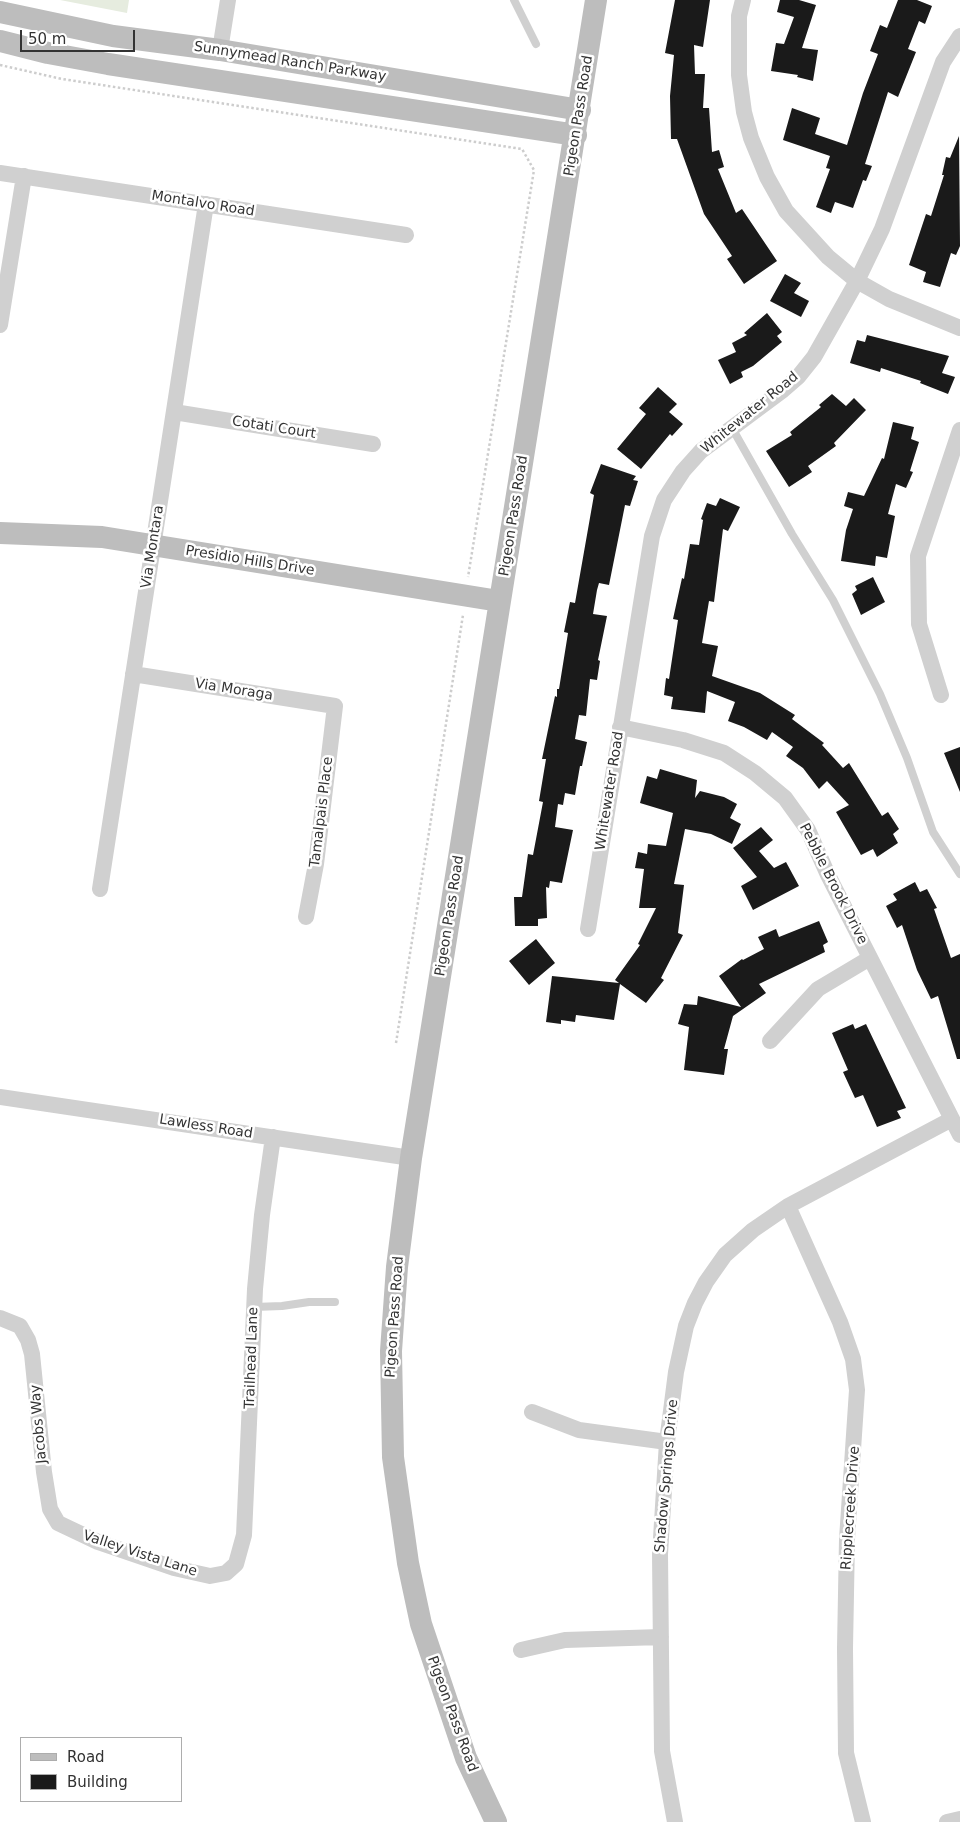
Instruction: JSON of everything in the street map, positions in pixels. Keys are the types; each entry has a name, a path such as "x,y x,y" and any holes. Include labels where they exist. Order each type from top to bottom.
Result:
{"street":[{"path":"48,53 82,47 190,63 210,63 220,50 228,0"},
{"name":"Pigeon Pass Road","path":"496,1822 466,1758 440,1686 421,1624 399,1512 393,1457 391,1351 397,1267 412,1158 596,0"},
{"path":"743,0 739,16 739,75 744,112 754,146 767,177 786,211 828,257 857,281 889,299 960,328"},
{"name":"Sunnymead Ranch Parkway","path":"0,12 113,36 220,50 580,110"},
{"name":"Whitewater Road","path":"588,929 652,536 657,520 671,487 701,451 798,377 823,342 857,281 882,229 943,62 960,36"},
{"name":"Sunnymead Ranch Parkway","path":"0,41 48,53 576,135"},
{"name":"Montalvo Road","path":"0,173 406,235"},
{"path":"0,325 24,176"},
{"name":"Via Montara","path":"100,889 206,204"},
{"name":"Cotati Court","path":"174,412 373,444"},
{"path":"941,695 919,624 918,556 960,430"},
{"name":"Presidio Hills Drive","path":"0,533 102,538 500,601"},
{"name":"Via Moraga","path":"133,674 335,706"},
{"name":"Tamalpais Place","path":"306,918 316,864 335,706"},
{"name":"Pebble Brook Drive","path":"620,727 683,740 724,753 755,773 785,798 808,830 870,958 960,1134"},
{"path":"770,1041 818,989 870,958"},
{"name":"Lawless Road","path":"0,1096 412,1158"},
{"name":"Shadow Springs Drive","path":"675,1822 662,1751 660,1554 667,1442 676,1372 686,1326 706,1282 725,1254 738,1242 788,1206 952,1119"},
{"name":"Trailhead Lane","path":"226,1573 236,1564 244,1535 254,1307 262,1215 273,1137"},
{"name":"Ripplecreek Drive","path":"788,1206 840,1322 853,1359 858,1390 847,1539 845,1667 846,1753 863,1822"},
{"name":"Jacobs Way","path":"0,1318 20,1326 28,1340 32,1354 44,1472 50,1509 58,1523"},
{"path":"532,1412 579,1430 667,1442"},
{"name":"Valley Vista Lane","path":"58,1523 98,1542 174,1568 210,1576 226,1573"},
{"path":"521,1650 565,1640 661,1637"},
{"path":"947,1822 960,1819"}],"lane":[{"path":"514,0 536,44"},
{"path":"731,428 792,534 833,600 880,694 903,749 933,832 960,874"},
{"path":"254,1307 282,1306 309,1302 335,1302"}],"path":[{"path":"0,65 62,79 522,149 534,170 396,1043"}],"shaded area":[{"path":"60,0 129,0 127,13"}],"building":[{"path":"675,0 710,0 703,47 694,45 695,74 705,74 703,108 709,108 712,152 719,150 724,167 718,169 736,213 742,209 777,261 744,284 727,259 732,256 704,214 677,139 671,139 670,96 674,55 665,53"},
{"path":"780,0 799,0 816,5 802,48 818,50 813,81 797,77 798,75 771,71 776,43 784,44 794,17 777,12"},
{"path":"898,0 917,0 932,6 925,24 919,21 908,49 916,52 898,97 888,92 865,164 872,166 866,181 863,180 853,208 835,202 831,213 816,207 830,169 826,168 830,156 783,140 792,108 820,118 815,134 847,145 863,93 878,54 870,51 880,25 887,28"},
{"path":"959,136 960,246 956,255 951,253 940,287 923,282 926,272 909,265 926,214 931,216 944,175 942,175 946,157 950,158"},
{"path":"785,274 801,283 794,293 809,301 801,317 770,301"},
{"path":"767,313 782,332 777,336 782,342 753,366 741,372 743,377 730,384 718,360 736,352 732,343 747,335 744,333"},
{"path":"867,335 949,356 942,373 955,377 948,394 920,383 921,381 881,368 880,372 850,363 857,340 865,342"},
{"path":"658,387 677,404 669,412 683,424 672,436 670,434 641,469 617,449 646,414 639,408"},
{"path":"832,394 846,406 854,398 866,410 834,443 836,446 808,466 812,472 789,487 766,451 792,435 790,432 821,407 819,405"},
{"path":"893,422 914,427 911,439 919,442 910,471 913,472 906,488 896,484 888,514 895,516 887,558 876,556 875,566 841,561 846,530 853,509 844,506 848,492 864,496 882,458 884,459"},
{"path":"601,464 636,476 633,480 638,481 630,506 625,505 609,585 599,583 597,590 593,614 607,616 598,660 600,661 597,680 590,679 586,716 579,715 575,739 587,742 582,766 580,766 575,795 565,793 563,805 558,804 555,827 573,830 562,883 550,881 549,888 546,887 547,918 538,919 538,926 515,926 514,897 522,897 528,854 533,855 543,802 539,801 546,759 542,759 555,696 557,697 557,689 559,689 568,633 564,632 570,602 575,603 594,495 590,493"},
{"path":"720,498 740,507 728,531 723,529 714,602 709,601 702,643 718,646 712,676 760,693 795,715 792,719 824,743 822,745 843,768 849,763 882,816 888,812 899,829 893,834 898,843 877,857 873,849 861,855 836,812 849,805 827,781 819,789 803,768 786,756 793,747 772,732 767,740 744,727 728,721 735,702 707,691 705,713 671,709 673,697 664,695 666,678 669,679 678,620 673,619 682,578 684,579 690,544 699,545 703,520 701,519 707,503 716,506"},
{"path":"873,577 885,602 861,615 852,594 857,590 855,586"},
{"path":"960,747 960,792 944,753"},
{"path":"660,769 697,780 695,798 700,791 724,797 737,804 730,818 741,824 732,844 711,834 685,829 674,884 684,885 678,933 683,935 661,978 664,980 646,1003 620,984 614,1020 576,1015 575,1022 561,1020 561,1024 546,1022 552,976 619,983 615,980 640,945 638,944 656,908 639,908 644,869 635,868 638,852 647,854 648,844 666,846 673,813 640,803 647,776 657,779"},
{"path":"761,827 773,840 759,851 774,868 786,862 799,886 753,910 741,886 757,877 733,848"},
{"path":"915,882 920,892 927,889 937,908 934,909 951,958 960,954 960,1059 957,1059 938,996 931,999 917,970 902,925 897,928 886,906 897,900 893,894"},
{"path":"819,921 828,942 823,945 825,952 759,984 766,993 733,1016 724,1049 728,1049 724,1075 684,1070 689,1027 678,1024 684,1004 697,1005 698,996 741,1007 719,976 742,959 764,949 758,937 776,929 779,937"},
{"path":"536,939 555,963 529,985 509,961"},
{"path":"853,1024 855,1029 866,1024 906,1108 897,1111 901,1118 877,1127 863,1095 855,1098 843,1072 848,1070 832,1033"}]}
